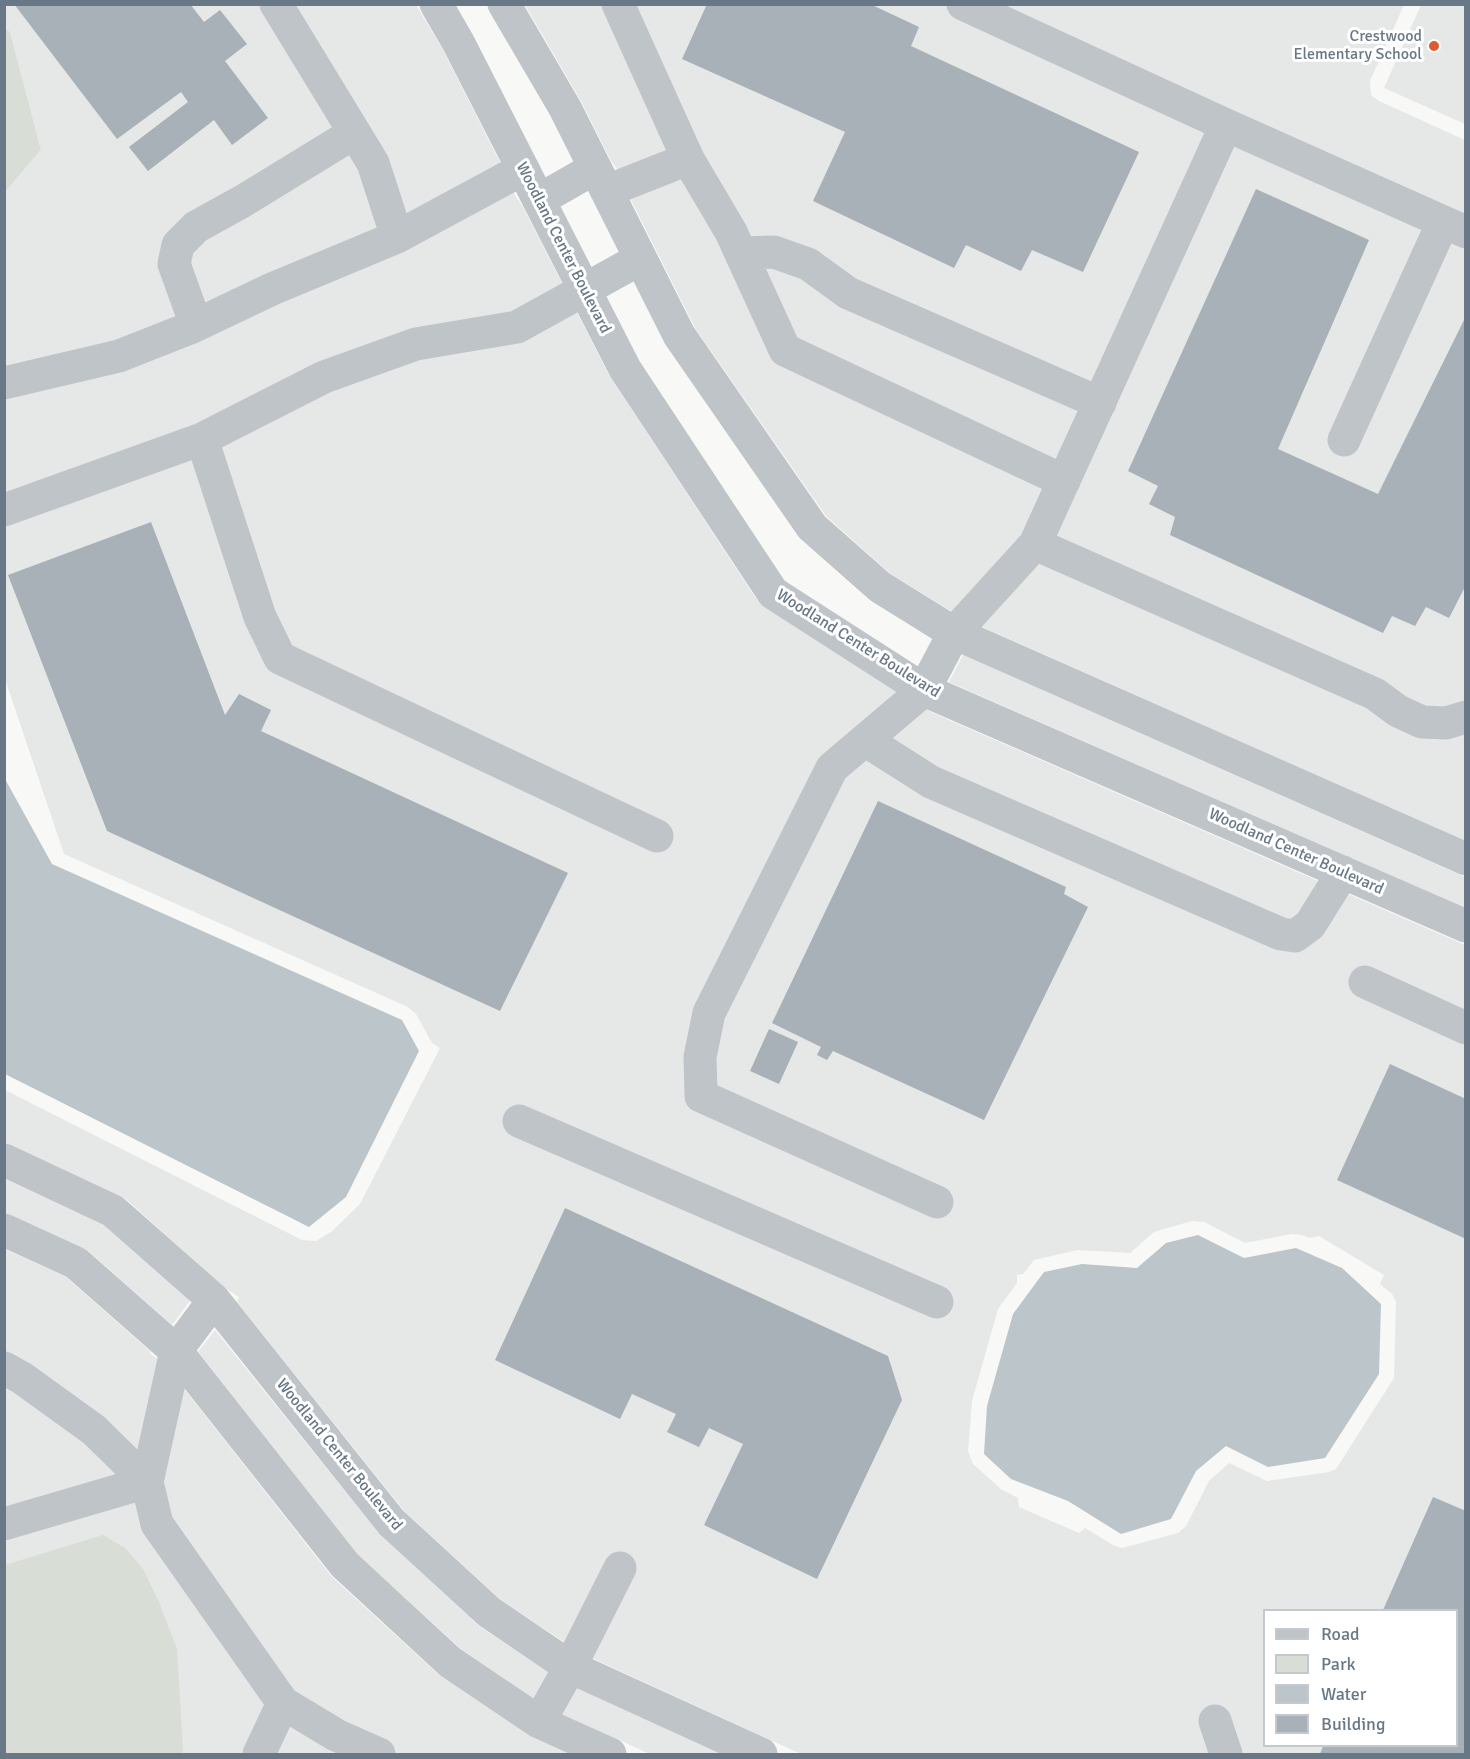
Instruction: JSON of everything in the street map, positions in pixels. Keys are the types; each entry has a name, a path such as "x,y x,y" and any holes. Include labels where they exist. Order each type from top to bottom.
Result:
{"street":[{"path":"276,4 372,163 397,237"},
{"name":"Woodland Center Boulevard","path":"436,4 458,42 625,369 773,592 924,690 1466,926"},
{"path":"504,4 565,108 679,335 812,527 880,587 954,633 1466,859"},
{"path":"618,4 688,159 731,232 785,350 1064,481"},
{"path":"963,4 1454,227 1344,440"},
{"path":"937,1202 702,1096 700,1057 709,1012 832,768 924,690 954,633 1035,544 1226,125"},
{"path":"196,325 174,264 178,246 196,227 354,133"},
{"path":"539,200 601,180 688,159"},
{"path":"4,383 119,356 196,325 272,289 397,237 523,169"},
{"path":"741,253 774,252 808,264 848,293 1100,403"},
{"path":"4,510 202,440 324,377 416,344 517,327 640,259"},
{"path":"202,440 260,617 280,658 657,836"},
{"path":"1035,544 1375,694 1398,711 1422,722 1446,723 1466,717"},
{"path":"865,740 931,782 1281,934 1295,936 1310,926 1343,872"},
{"path":"1365,982 1466,1028"},
{"path":"519,1121 937,1302"},
{"name":"Woodland Center Boulevard","path":"4,1160 113,1211 214,1300 391,1522 489,1612 570,1666 761,1755"},
{"path":"4,1230 76,1263 176,1351 345,1565 450,1662 539,1722 610,1755"},
{"path":"214,1300 176,1351 147,1482 157,1524 283,1703 336,1735 379,1755"},
{"path":"4,1368 22,1378 93,1430 147,1482"},
{"path":"4,1524 147,1482"},
{"path":"539,1722 620,1568"},
{"path":"260,1755 283,1703"},
{"path":"1215,1721 1226,1755"}],"shaded area":[{"path":"5,5 416,5 442,48 514,194 523,207 609,375 763,606 900,696 933,713 1465,945 1465,1754 801,1754 579,1652 500,1599 405,1512 237,1302 239,1297 225,1288 126,1199 5,1143 5,1090 302,1240 316,1241 331,1232 360,1204 440,1048 432,1043 416,1014 408,1007 64,854 5,679 5,192 41,150 10,32 5,28","holes":["1192,1221 1204,1222 1245,1243 1292,1234 1310,1238 1319,1236 1384,1275 1380,1284 1392,1294 1396,1302 1394,1378 1336,1469 1267,1481 1229,1463 1209,1481 1186,1526 1178,1533 1122,1548 1085,1528 1079,1533 1019,1507 1018,1498 1001,1489 973,1464 968,1451 972,1401 998,1309 1017,1283 1017,1275 1023,1274 1034,1260 1078,1250 1130,1253 1154,1232"]},
{"path":"525,5 1404,5 1370,81 1371,95 1379,101 1465,140 1465,841 962,618 891,574 826,516 695,328 619,176 621,174 611,161 581,101"},
{"name":"Crestwood Elementary School","path":"1421,5 1465,5 1465,124 1384,88"},
{"path":"963,655 1465,877 1465,908 949,682"},
{"path":"5,1179 104,1225 190,1301 172,1325 88,1251 5,1213"},
{"path":"5,1249 66,1277 151,1352 150,1354 163,1362 332,1577 437,1673 532,1737 570,1754 114,1754 5,1618"},
{"path":"215,1330 377,1531 479,1626 563,1682 722,1754 650,1754 548,1708 461,1649 358,1555 198,1352"}],"green space":[{"path":"5,28 10,32 41,150 5,192"},
{"path":"103,1535 125,1548 143,1569 159,1602 177,1649 182,1754 5,1754 5,1565"}],"water":[{"path":"5,779 52,864 402,1020 419,1051 346,1197 309,1227 5,1074"},
{"path":"1198,1235 1244,1258 1296,1248 1342,1268 1381,1304 1379,1374 1325,1458 1268,1467 1226,1446 1196,1471 1171,1519 1121,1534 1068,1501 1011,1479 984,1454 987,1406 1013,1314 1044,1272 1082,1264 1137,1268 1166,1243"}],"building":[{"path":"14,4 190,4 204,22 220,10 247,44 225,61 268,118 232,145 214,120 148,171 129,147 188,102 181,92 117,139"},
{"path":"707,4 870,4 919,27 911,46 1139,152 1083,272 1032,250 1021,271 966,245 954,268 813,201 845,132 682,59"},
{"path":"1256,189 1369,240 1278,449 1378,494 1466,316 1466,585 1449,618 1426,607 1415,626 1392,616 1383,633 1170,535 1175,517 1149,504 1158,486 1128,471"},
{"path":"151,522 225,715 239,694 271,710 261,731 568,873 500,1011 107,831 8,575"},
{"path":"878,801 1066,887 1064,894 1088,907 984,1120 833,1051 827,1060 817,1055 821,1047 772,1023"},
{"path":"769,1029 798,1042 779,1084 750,1071"},
{"path":"1390,1064 1466,1099 1466,1239 1337,1180"},
{"path":"565,1208 888,1356 902,1400 817,1579 704,1525 743,1444 709,1428 699,1447 667,1432 676,1414 632,1394 620,1419 495,1360"},
{"path":"1433,1497 1466,1511 1466,1754 1320,1754 1323,1747 1458,1747 1458,1609 1383,1609"}],"place":[{"name":"Crestwood Elementary School","path":"1434,46"}]}
